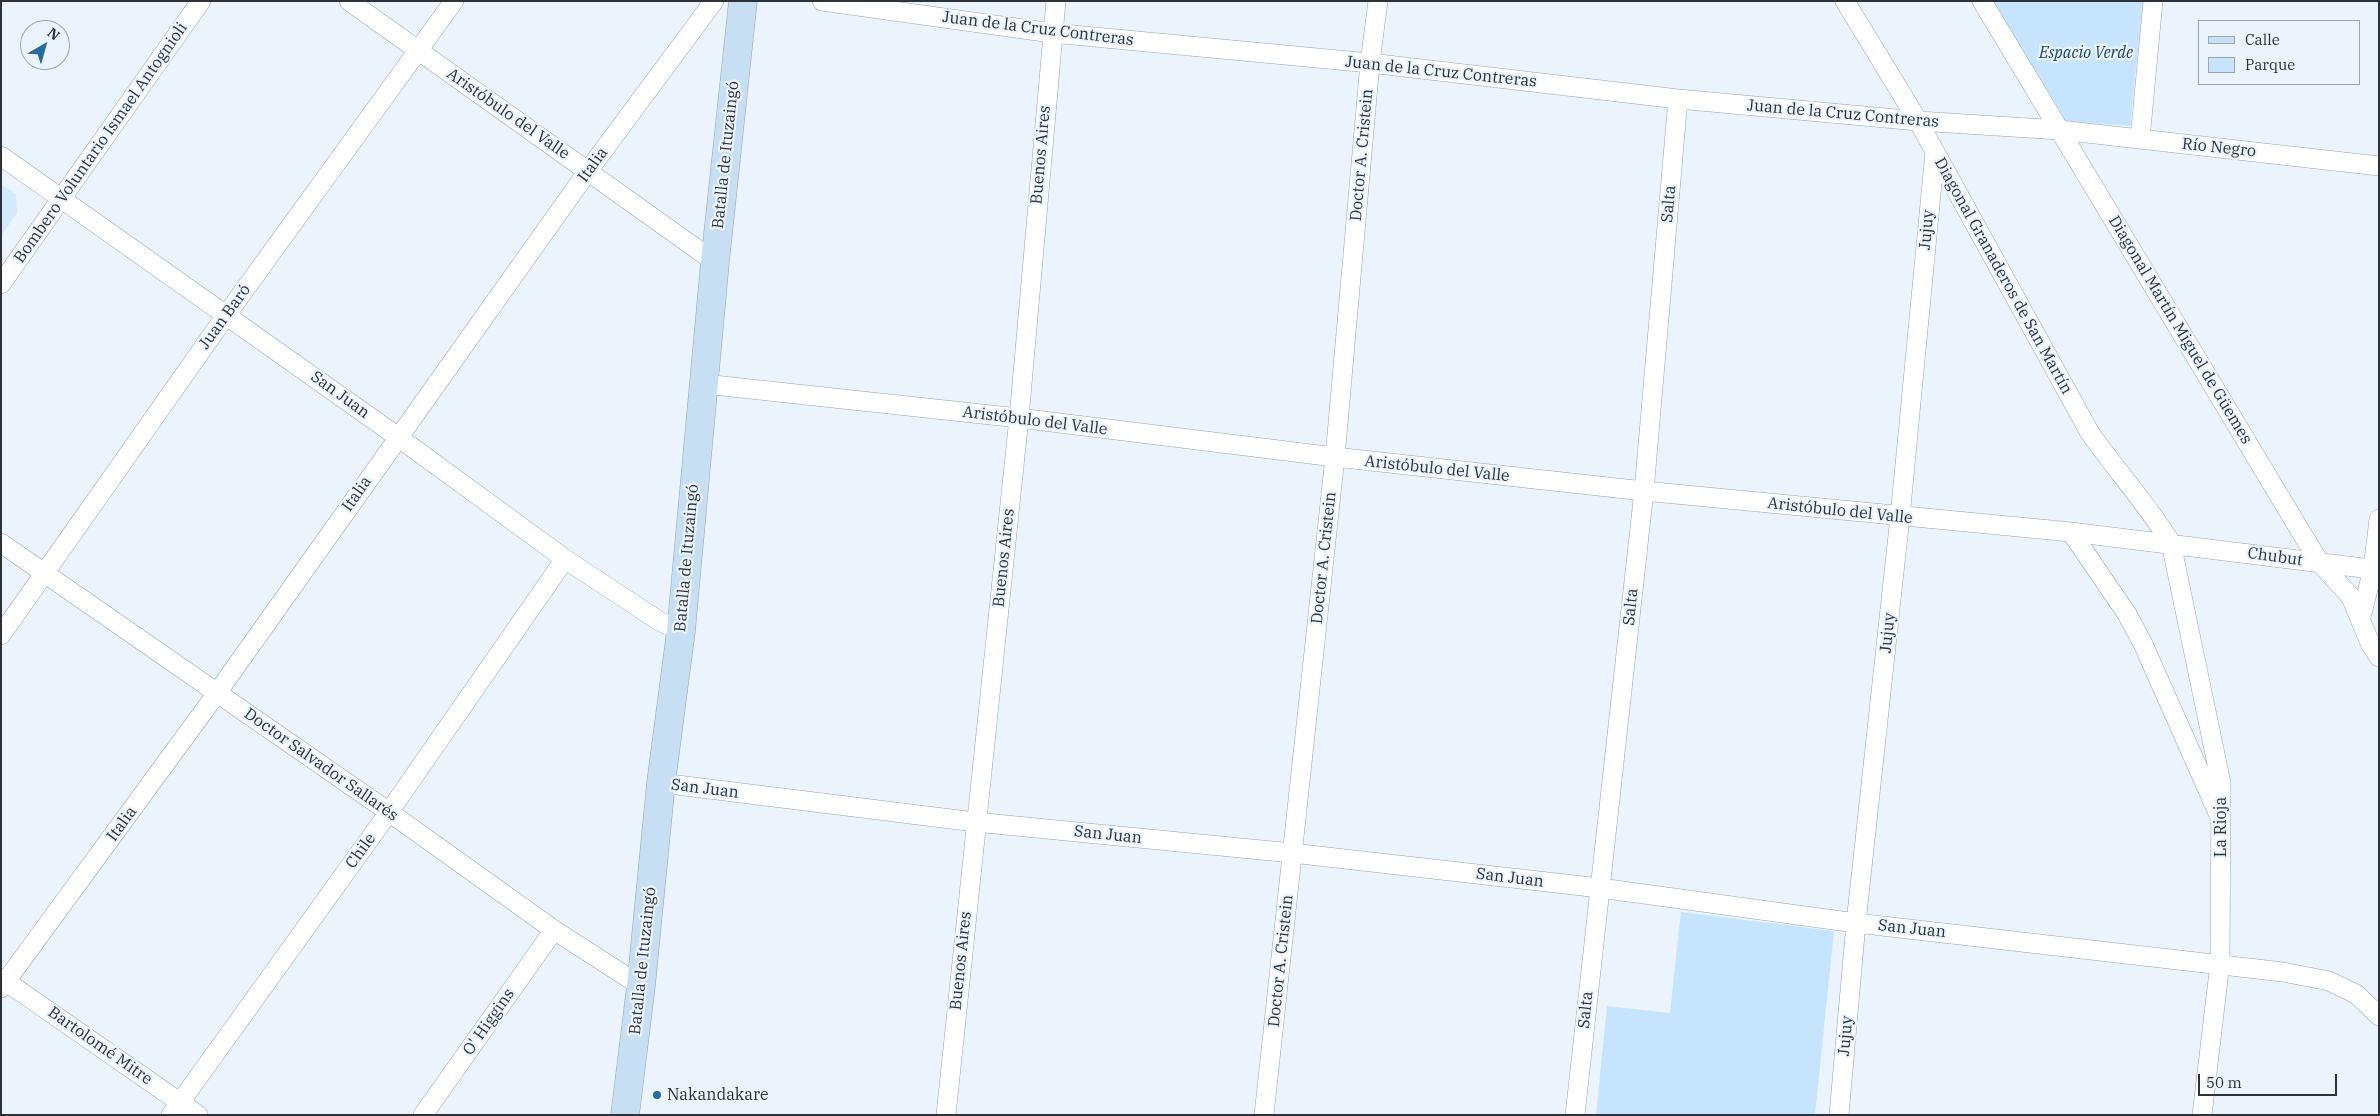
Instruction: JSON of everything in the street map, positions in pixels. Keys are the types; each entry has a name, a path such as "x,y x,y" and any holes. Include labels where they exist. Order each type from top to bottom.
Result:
{"main road":[{"name":"Batalla de Ituzaingó","path":"625,1115 641,986 660,783 680,631 715,262 743,1"}],"street":[{"name":"Bombero Voluntario Ismael Antognioli","path":"1,284 201,1"},
{"name":"Aristóbulo del Valle","path":"349,1 715,262"},
{"name":"Juan Baró","path":"1,635 227,314 454,1"},
{"name":"Italia","path":"3,982 217,693 588,171 714,1"},
{"name":"Juan de la Cruz Contreras","path":"822,1 1052,33 1370,63 1678,99 1918,121 2060,130"},
{"name":"Buenos Aires","path":"946,1115 975,822 1020,418 1056,1"},
{"name":"Doctor A. Cristein","path":"1264,1115 1335,457 1370,63 1378,1"},
{"name":"Diagonal Granaderos de San Martín","path":"1845,1 1918,121 2090,433 2118,473 2155,517 2171,543"},
{"name":"Diagonal Martín Miguel de Güemes","path":"1982,1 2320,563 2351,597 2361,617 2370,643 2379,657"},
{"path":"2140,139 2153,1"},
{"name":"Salta","path":"1575,1115 1644,491 1678,99"},
{"name":"Río Negro","path":"2060,130 2379,166"},
{"name":"Jujuy","path":"1839,1115 1856,923 1900,517 1934,152"},
{"name":"San Juan","path":"1,156 227,314 565,559 659,621 680,631"},
{"name":"Aristóbulo del Valle","path":"704,384 1020,418 1335,457 1644,491 2171,543"},
{"path":"2361,617 2376,569 2379,519"},
{"path":"2071,532 2127,614 2143,644 2221,820"},
{"name":"Doctor Salvador Sallarés","path":"1,543 389,812 554,930 641,986"},
{"name":"Chubut","path":"2171,543 2376,569"},
{"name":"La Rioja","path":"2171,543 2221,783 2220,963 2202,1115"},
{"name":"Chile","path":"175,1108 389,812 565,559"},
{"name":"San Juan","path":"660,783 975,822 1292,853 1600,888 1856,923 2220,963 2329,981 2356,994 2379,1016"},
{"name":"O' Higgins","path":"423,1115 554,930"},
{"name":"Bartolomé Mitre","path":"3,982 175,1108 198,1115"}],"shaded area":[{"path":"1,184 16,194 17,213 1,236"}],"green space":[{"name":"Espacio Verde","path":"1993,1 2143,1 2130,126 2066,121"},
{"path":"1681,912 1834,931 1815,1115 1596,1115 1607,1006 1670,1013"}],"place":[{"name":"Nakandakare","path":"657,1095"}]}
